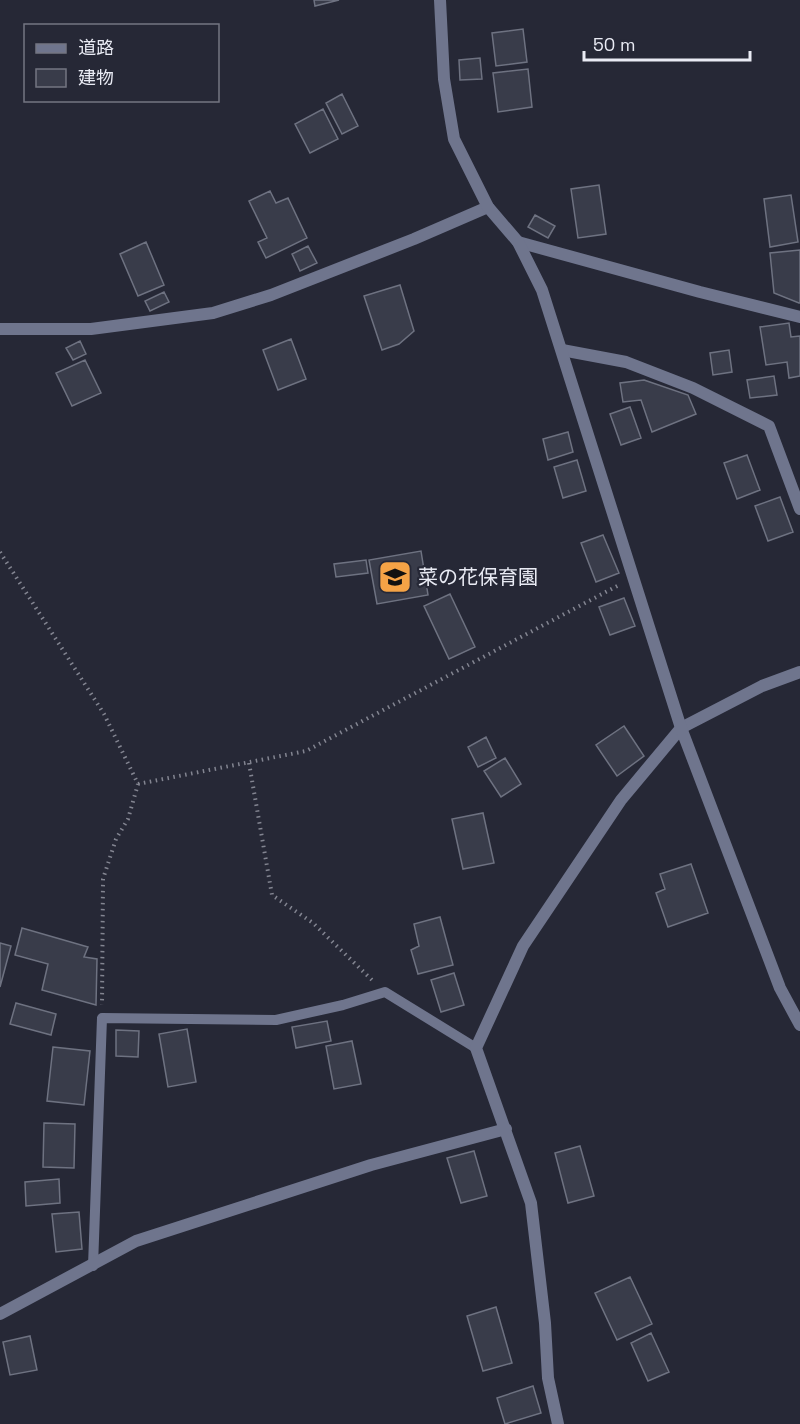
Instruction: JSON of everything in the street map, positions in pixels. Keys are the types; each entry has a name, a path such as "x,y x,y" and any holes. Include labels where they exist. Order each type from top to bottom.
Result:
{"street":[{"path":"440,0 444,79 454,139 488,207 518,242 542,290 681,728 780,988 800,1025"},
{"path":"0,329 91,329 213,313 282,291 488,207"},
{"path":"518,242 800,317"},
{"path":"562,350 626,362 693,388 769,426 800,509"},
{"path":"558,1424 548,1378 545,1323 531,1203 476,1048 523,946 621,800 681,728 762,686 800,672"},
{"path":"0,1314 136,1241 371,1165 506,1130"}],"lane":[{"path":"93,1266 102,1018 276,1020 343,1005 385,992 476,1048"}],"path":[{"path":"0,552 104,714 138,784 128,819 116,839 103,879 102,1018"},
{"path":"138,784 306,751 633,577"},
{"path":"249,763 272,895 313,923 385,992"}],"building":[{"path":"314,0 339,0 315,6"},
{"path":"523,29 527,62 496,66 492,33"},
{"path":"480,58 482,79 460,80 459,60"},
{"path":"528,69 532,107 498,112 493,73"},
{"path":"342,94 358,126 342,134 326,103"},
{"path":"323,109 338,139 310,153 295,124"},
{"path":"599,185 606,234 578,238 571,189"},
{"path":"270,191 276,203 288,198 307,238 266,258 258,242 267,238 249,201"},
{"path":"791,195 798,242 770,247 764,199"},
{"path":"535,215 555,226 548,238 528,227"},
{"path":"146,242 164,285 138,296 120,254"},
{"path":"308,246 317,263 300,271 292,254"},
{"path":"800,250 799,303 774,293 770,253"},
{"path":"400,285 414,331 399,344 382,350 364,296"},
{"path":"164,292 169,302 150,311 145,301"},
{"path":"789,323 791,337 800,336 800,376 789,378 787,362 766,365 760,327"},
{"path":"291,339 306,379 278,390 263,350"},
{"path":"80,341 86,354 73,360 66,348"},
{"path":"729,350 732,372 713,375 710,353"},
{"path":"85,360 101,393 72,406 56,373"},
{"path":"774,376 777,395 750,398 747,380"},
{"path":"644,380 688,395 696,414 652,432 641,400 623,402 620,383"},
{"path":"630,407 641,438 621,445 610,414"},
{"path":"568,432 573,452 548,460 543,439"},
{"path":"747,455 760,490 737,499 724,463"},
{"path":"577,460 586,491 563,498 554,467"},
{"path":"780,497 793,532 768,541 755,506"},
{"path":"603,535 619,573 596,582 581,543"},
{"path":"421,551 428,595 377,604 369,560"},
{"path":"366,560 368,573 336,577 334,564"},
{"path":"450,594 475,647 449,659 424,606"},
{"path":"624,598 635,626 610,635 599,607"},
{"path":"624,726 644,756 617,776 596,745"},
{"path":"486,737 496,758 478,767 468,747"},
{"path":"505,758 521,784 501,797 484,771"},
{"path":"483,813 494,863 463,869 452,819"},
{"path":"691,864 708,913 668,927 656,893 665,889 660,874"},
{"path":"440,917 453,965 418,974 411,950 419,946 414,924"},
{"path":"22,928 88,947 84,957 97,959 96,1005 42,990 48,964 15,955"},
{"path":"0,943 11,946 0,987"},
{"path":"454,973 464,1005 441,1012 431,980"},
{"path":"16,1003 56,1014 51,1035 10,1024"},
{"path":"327,1021 331,1041 296,1048 292,1027"},
{"path":"187,1029 196,1082 168,1087 159,1034"},
{"path":"116,1030 139,1031 138,1057 116,1056"},
{"path":"352,1041 361,1084 334,1089 326,1046"},
{"path":"53,1047 90,1051 84,1105 47,1101"},
{"path":"44,1123 75,1124 74,1168 43,1167"},
{"path":"580,1146 594,1196 568,1203 555,1153"},
{"path":"474,1151 487,1196 461,1203 447,1158"},
{"path":"59,1179 60,1203 26,1206 25,1182"},
{"path":"79,1212 82,1249 56,1252 52,1214"},
{"path":"630,1277 652,1324 617,1340 595,1293"},
{"path":"496,1307 512,1363 483,1371 467,1316"},
{"path":"651,1333 669,1372 648,1381 631,1343"},
{"path":"30,1336 37,1370 10,1375 3,1342"},
{"path":"533,1386 541,1413 505,1424 497,1398"}],"place":[{"name":"菜の花保育園","path":"395,577"}]}
